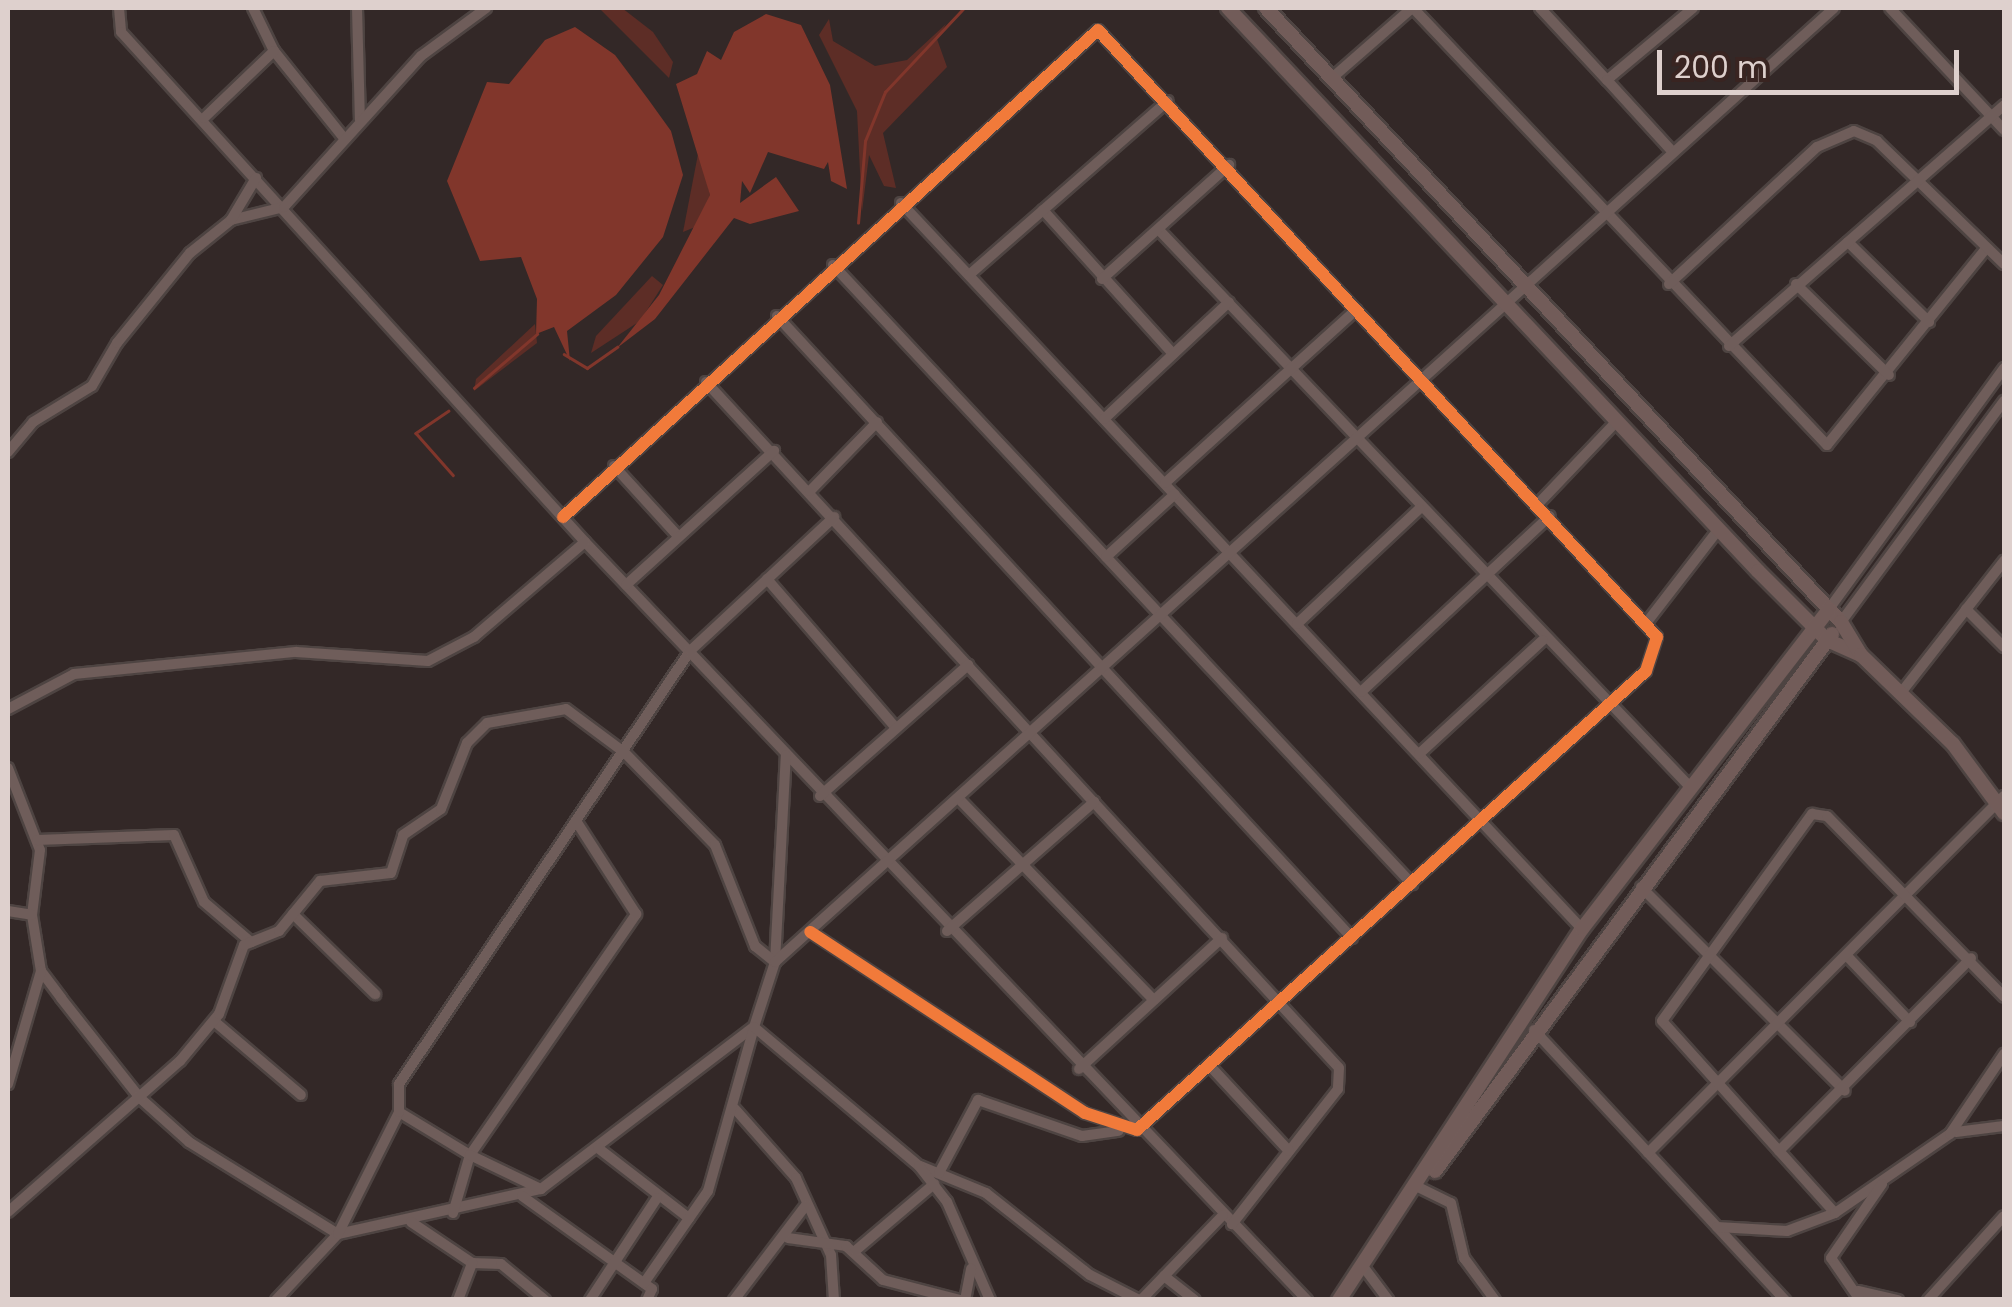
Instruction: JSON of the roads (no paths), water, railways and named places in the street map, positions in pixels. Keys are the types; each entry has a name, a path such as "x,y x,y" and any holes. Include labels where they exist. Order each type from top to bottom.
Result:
{"main road":[{"path":"1228,8 1500,306 1815,628 1827,640 1861,655"},
{"path":"1266,8 1829,609 1861,655 1953,744 2002,804"},
{"path":"1278,60 1298,42"},
{"path":"1339,1300 1420,1188 1582,929 1829,609"},
{"path":"1420,1188 1468,1134 1534,1030 1841,622"}],"street":[{"path":"119,8 122,32 585,542 1079,1070 1307,1300"},
{"path":"253,8 274,51 344,138"},
{"path":"356,8 360,120"},
{"path":"231,220 284,207 421,56 486,8"},
{"path":"1332,78 1413,8 1669,284 1827,445 1889,375 1986,250"},
{"path":"1607,80 1692,8"},
{"path":"775,962 1034,737 1101,669 1602,211 1834,8"},
{"path":"1890,8 2004,130"},
{"path":"1545,9 1672,150"},
{"path":"563,517 777,316 1098,30 1229,165 1356,310 1658,637 1653,662 1606,707 1137,1130 1082,1136 978,1100 940,1172"},
{"path":"204,118 274,51"},
{"path":"969,276 1168,101"},
{"path":"1729,346 2004,105"},
{"path":"1669,284 1840,134 1877,142 2004,264"},
{"path":"1102,279 1229,165"},
{"path":"8,452 34,422 92,386 190,252 231,220 256,178"},
{"path":"901,204 1582,929"},
{"path":"1043,210 1172,354"},
{"path":"1159,230 1606,707 1692,789"},
{"path":"1848,242 1928,322"},
{"path":"834,265 1412,884"},
{"path":"1796,284 1889,375"},
{"path":"1104,419 1228,302"},
{"path":"1164,483 1356,310"},
{"path":"777,316 1352,938"},
{"path":"1829,609 2004,368"},
{"path":"706,382 1282,1002 1341,1078 1232,1224"},
{"path":"1841,622 2004,402"},
{"path":"810,491 877,422"},
{"path":"1538,504 1616,422"},
{"path":"626,584 774,451"},
{"path":"614,466 678,536"},
{"path":"1106,556 1174,494"},
{"path":"1297,624 1419,508"},
{"path":"279,1298 338,1234 399,1112 399,1084 690,651 834,516"},
{"path":"1361,692 1550,516"},
{"path":"1647,622 1719,529"},
{"path":"8,709 74,674 296,652 428,662 474,637 585,542"},
{"path":"1900,694 2004,561"},
{"path":"767,580 896,728"},
{"path":"1966,609 2004,647"},
{"path":"1419,754 1543,640"},
{"path":"820,796 968,665"},
{"path":"8,1212 140,1098 214,1021 238,951 294,914 320,881 392,874 403,835 442,809 468,743 487,723 566,709 624,752 715,846 755,946 775,962"},
{"path":"644,1283 689,1218 735,1110 754,1028 775,962 786,755"},
{"path":"8,768 37,840 32,914 42,971 8,1084"},
{"path":"961,801 1154,1000"},
{"path":"948,931 1094,802"},
{"path":"1648,1153 2002,804"},
{"path":"1835,1213 1662,1021 1818,811 1909,895 2004,997"},
{"path":"453,1213 470,1155 636,914 576,821"},
{"path":"37,840 174,835 204,902 252,942"},
{"path":"1641,886 1713,952 1845,1091"},
{"path":"8,910 32,914"},
{"path":"294,914 375,994"},
{"path":"810,932 1120,1131"},
{"path":"1079,1070 1222,938"},
{"path":"1848,957 1910,1022"},
{"path":"1779,1151 1845,1091 1971,958"},
{"path":"42,971 140,1098 198,1148 338,1234 453,1213 541,1189 598,1148 650,1099 754,1028"},
{"path":"214,1021 301,1094"},
{"path":"754,1028 919,1166 934,1184 971,1270 990,1300"},
{"path":"1534,1030 1785,1300"},
{"path":"1717,1227 1786,1230 1835,1213 1950,1134 2004,1054"},
{"path":"1210,1066 1289,1151"},
{"path":"735,1110 788,1165 826,1242 834,1300"},
{"path":"399,1112 470,1155 541,1189"},
{"path":"1950,1134 2004,1126"},
{"path":"598,1148 657,1198 689,1218"},
{"path":"919,1166 986,1193 1090,1275 1140,1300 1223,1215"},
{"path":"1889,1176 1832,1258 1839,1280 1859,1296 1898,1300"},
{"path":"855,1251 934,1184"},
{"path":"1420,1188 1451,1203 1464,1258 1495,1300"},
{"path":"522,1196 653,1290 647,1300"},
{"path":"590,1300 618,1263 657,1198"},
{"path":"734,1300 788,1238 806,1205"},
{"path":"1928,1300 2004,1216"},
{"path":"411,1222 472,1264 501,1264 545,1300"},
{"path":"788,1238 826,1242 855,1251 883,1280 962,1300 971,1270"},
{"path":"458,1300 472,1264"},
{"path":"1365,1269 1388,1300"},
{"path":"1164,1276 1195,1300"}],"waterway":[{"path":"858,223 865,141 885,92 964,8"},
{"path":"474,388 537,334"},
{"path":"564,354 587,368 617,347"},
{"path":"449,411 416,433 453,475"}]}
